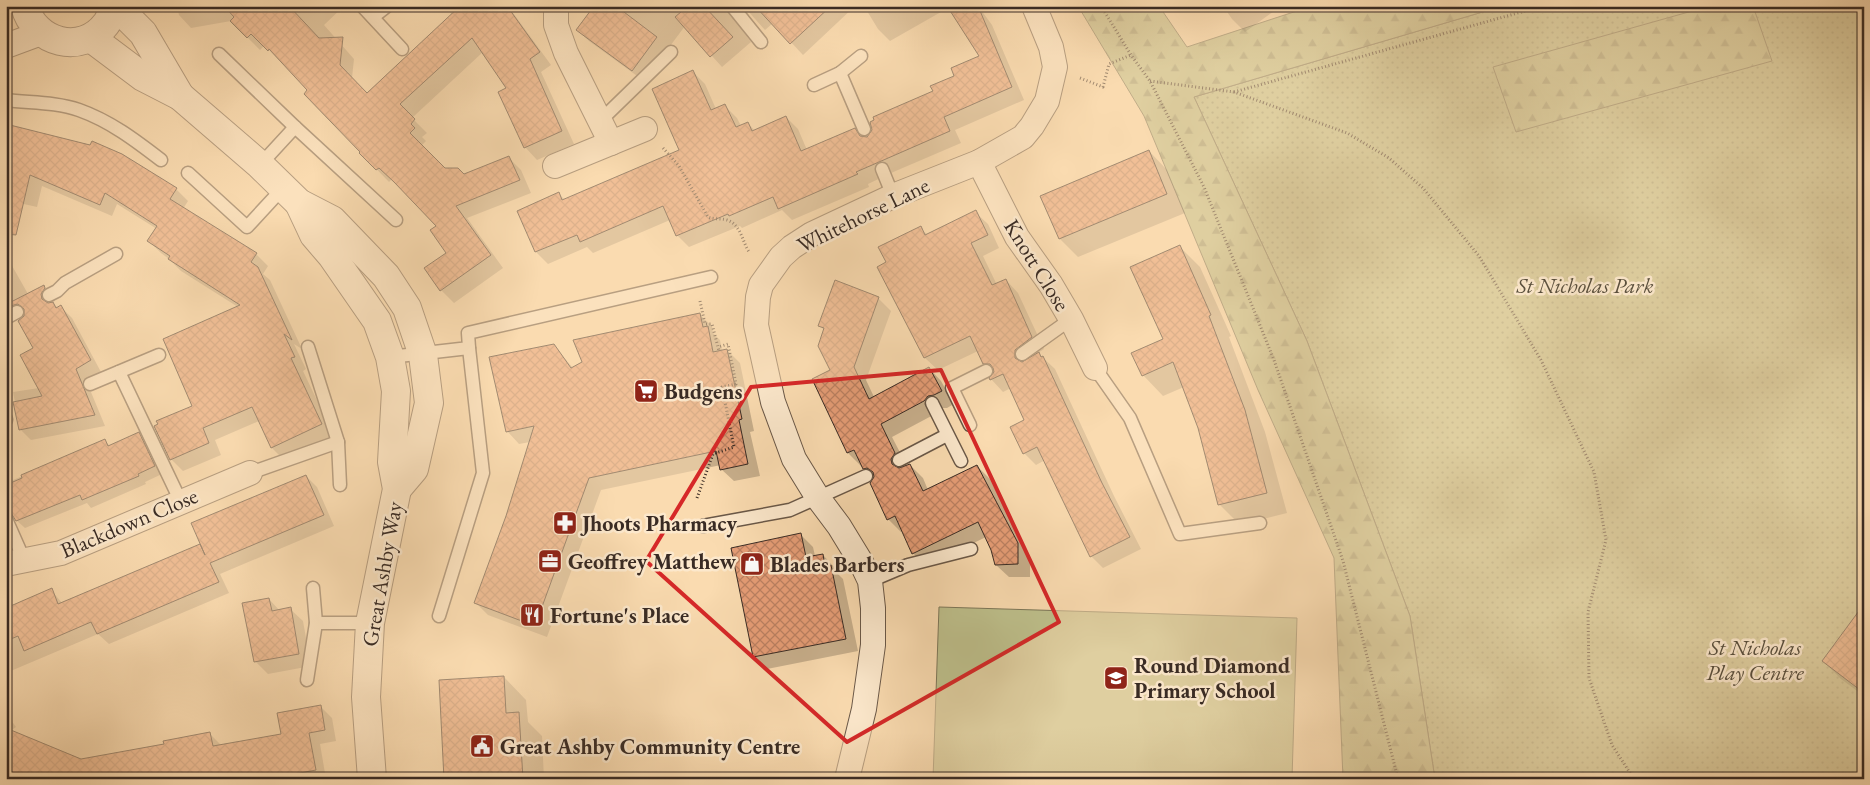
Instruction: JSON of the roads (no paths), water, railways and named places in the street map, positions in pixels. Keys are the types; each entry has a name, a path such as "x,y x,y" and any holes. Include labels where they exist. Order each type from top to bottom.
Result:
{"street":[{"path":"24,6 30,23 50,39 68,43 90,38"},
{"name":"Great Ashby Way","path":"180,96 142,34 115,6 106,24 90,38 143,77 180,96 260,165 291,195 332,220 386,276 407,308 423,355 429,403 424,432 414,469 397,489"},
{"path":"556,6 556,26 566,53 611,143"},
{"name":"Whitehorse Lane","path":"847,779 864,709 873,644 873,608 870,581 839,526 818,498 794,460 773,402 756,325 759,291 761,284 781,257 812,234 893,196 979,162 1023,137 1047,101 1055,67 1051,47 1034,6"},
{"path":"6,46 42,33"},
{"path":"555,166 645,129"},
{"name":"Knott Close","path":"979,162 1017,237 1051,285 1071,319 1095,368"},
{"name":"Great Ashby Way","path":"291,195 314,235 332,256 377,321 390,357 396,391 392,462 397,489 370,623 366,697 372,779"},
{"name":"Blackdown Close","path":"16,563 61,553 250,473"}],"lane":[{"path":"362,6 402,49"},
{"path":"373,17 387,6"},
{"path":"732,6 761,42"},
{"path":"600,121 671,52"},
{"path":"218,54 295,128 396,220"},
{"path":"814,84 840,73 861,56"},
{"path":"840,73 864,129"},
{"path":"6,100 57,105 78,110 123,132 161,160"},
{"path":"260,165 295,128"},
{"path":"882,169 893,196"},
{"path":"188,173 248,227 291,195"},
{"path":"49,295 65,283 116,254"},
{"path":"440,616 483,472 468,333 710,277"},
{"path":"1022,354 1071,319"},
{"path":"308,347 338,442 340,485"},
{"path":"390,357 423,355 469,348"},
{"path":"90,384 158,355"},
{"path":"1095,368 1130,418 1180,534 1260,523"},
{"path":"970,425 952,388 986,371"},
{"path":"120,372 181,502"},
{"path":"932,403 962,461"},
{"path":"899,460 948,435"},
{"path":"250,473 338,442"},
{"path":"703,526 790,510 866,476"},
{"path":"6,519 16,563"},
{"path":"870,581 908,565 971,549"},
{"path":"307,680 316,623 313,588"},
{"path":"316,623 370,623"}],"place":[{"name":"Budgens","path":"646,391"},
{"name":"Jhoots Pharmacy","path":"565,523"},
{"name":"Geoffrey Matthew","path":"550,561"},
{"name":"Blades Barbers","path":"752,564"},
{"name":"Fortune's Place","path":"532,615"},
{"name":"Round Diamond Primary School","path":"1116,678"},
{"name":"Great Ashby Community Centre","path":"482,746"}],"park label":[{"name":"St Nicholas Park","path":"1585,285"},
{"name":"St Nicholas Play Centre","path":"1755,660"}]}
